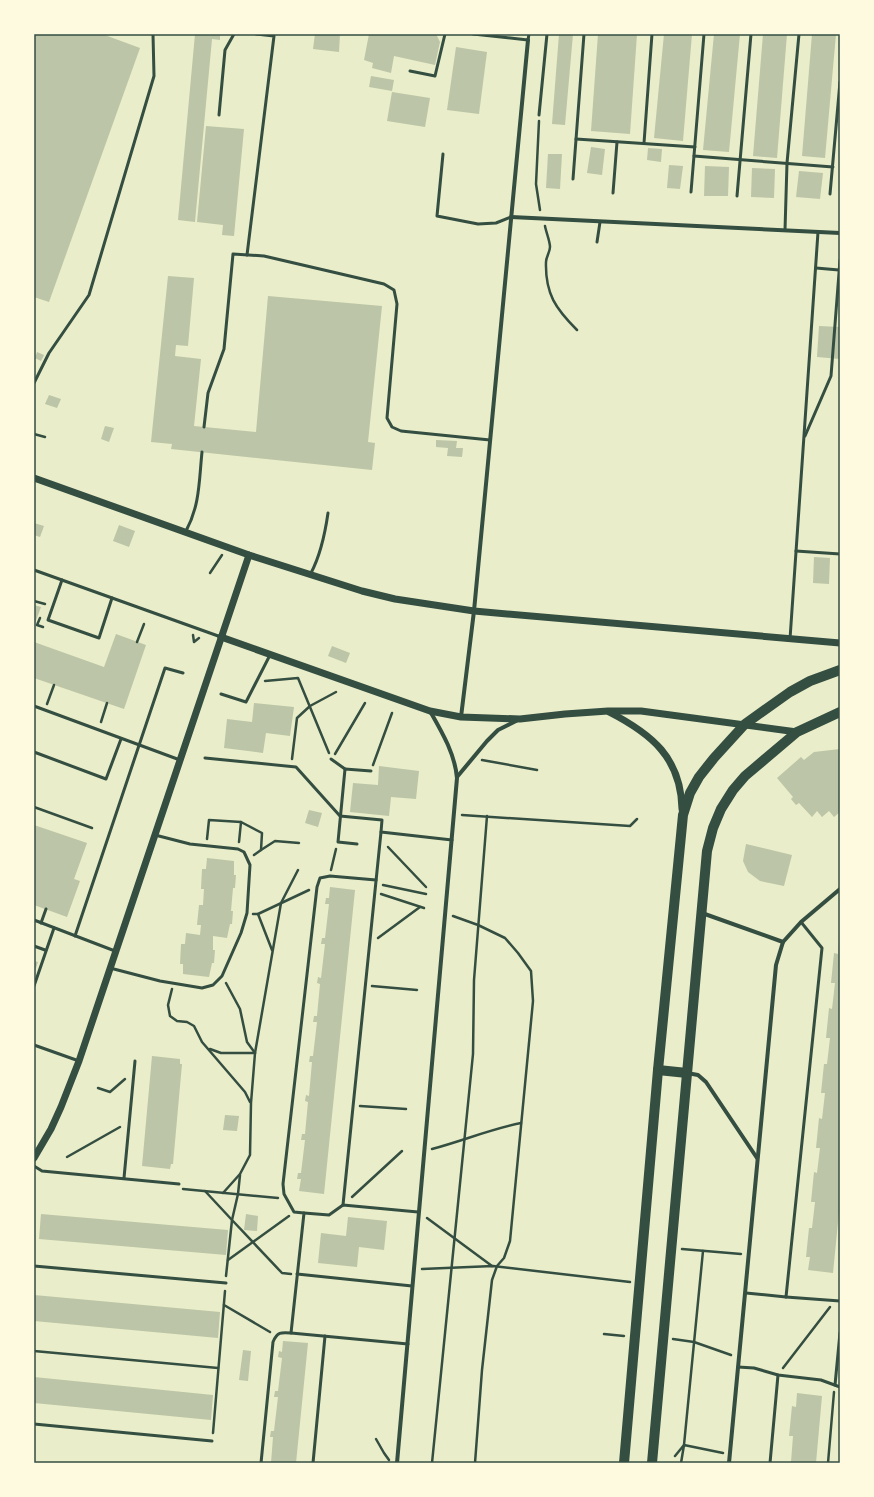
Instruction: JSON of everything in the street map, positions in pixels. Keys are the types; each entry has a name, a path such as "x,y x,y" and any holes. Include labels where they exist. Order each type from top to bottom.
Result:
{"main road":[{"path":"624,1463 658,1070 683,815 690,793 699,777 745,724 790,692 810,681 840,670"},
{"path":"652,1463 706,851 721,809 732,790 745,776 797,732 840,712"},
{"path":"658,1070 687,1073"}],"street":[{"path":"461,717 474,611 528,40"},
{"path":"511,218 840,233"},
{"path":"34,478 249,555 362,591 395,599 474,611 840,643"},
{"path":"34,1158 56,1118 79,1061 249,555"},
{"path":"221,637 430,712 461,717 520,720 565,714 608,711 641,711 797,732"},
{"path":"608,711 631,723 665,753 673,766 682,793 683,815"},
{"path":"396,1463 408,1344 418,1212 457,778 456,766 444,736 430,712"},
{"path":"457,778 472,758 498,730 520,720"},
{"path":"729,1463 776,965 783,942 801,922 838,894 840,889"},
{"path":"701,913 783,942"},
{"path":"687,1073 698,1075 706,1082 758,1158"}],"lane":[{"path":"34,383 48,353 89,296 154,76 153,34"},
{"path":"219,115 225,50 234,34"},
{"path":"247,255 274,36 256,34"},
{"path":"410,71 435,76 445,34"},
{"path":"473,34 528,40 529,34"},
{"path":"539,115 547,34"},
{"path":"573,179 584,34"},
{"path":"644,143 652,34"},
{"path":"691,192 704,34"},
{"path":"737,196 751,34"},
{"path":"785,230 787,163 799,34"},
{"path":"830,194 840,82"},
{"path":"576,139 695,147"},
{"path":"613,192 617,142"},
{"path":"443,154 437,216 478,224 496,223 511,218"},
{"path":"694,156 833,167"},
{"path":"597,242 600,222"},
{"path":"790,639 818,232"},
{"path":"204,427 208,393 224,349 233,254 264,256 384,284 394,290 397,304 387,418 392,427 402,431 490,440"},
{"path":"803,440 831,376 840,260"},
{"path":"816,268 839,270"},
{"path":"185,532 196,510 202,452"},
{"path":"310,575 317,561 324,536 328,513"},
{"path":"796,551 840,554"},
{"path":"34,570 221,637"},
{"path":"62,580 48,620 84,633 99,638 112,598"},
{"path":"221,694 246,702 270,654"},
{"path":"75,936 165,668 182,673"},
{"path":"34,706 180,760"},
{"path":"34,752 106,779 121,739"},
{"path":"205,758 296,768 340,816 382,820 343,1205"},
{"path":"331,759 345,769 371,771"},
{"path":"345,769 338,842 357,844"},
{"path":"381,832 452,840"},
{"path":"110,968 135,975 202,988 213,985 222,976 241,932 247,913 250,865 244,852 238,849 190,844 154,834"},
{"path":"376,882 330,876 320,878 317,887 283,1184 284,1194 294,1212 330,1215 343,1205 418,1212"},
{"path":"41,923 46,909"},
{"path":"34,920 115,951"},
{"path":"786,1297 822,948 801,922"},
{"path":"34,986 45,950 54,928"},
{"path":"34,946 45,950"},
{"path":"34,1045 79,1061"},
{"path":"124,1178 135,1061"},
{"path":"34,1166 42,1171 179,1184"},
{"path":"291,1333 304,1213"},
{"path":"34,1266 226,1283"},
{"path":"297,1274 412,1286"},
{"path":"746,1293 840,1301"},
{"path":"261,1463 273,1342 276,1335 281,1332 408,1344"},
{"path":"835,1385 840,1334"},
{"path":"313,1463 326,1336"},
{"path":"738,1367 754,1368 778,1375 821,1380 840,1387"},
{"path":"770,1463 778,1375"},
{"path":"34,1424 212,1441"}],"path":[{"path":"539,115 536,184 538,203 550,247 546,261 547,281 551,298 562,315 577,330"},
{"path":"34,434 45,437"},
{"path":"34,601 45,604"},
{"path":"137,642 144,624"},
{"path":"256,681 298,678 331,759"},
{"path":"45,710 54,685"},
{"path":"292,767 296,718 310,706 336,692"},
{"path":"98,730 107,703"},
{"path":"331,759 365,703"},
{"path":"371,771 392,713"},
{"path":"472,758 537,770"},
{"path":"34,807 92,828"},
{"path":"454,815 630,826 637,819"},
{"path":"432,1463 474,1054 474,980 487,816"},
{"path":"207,846 209,820 240,822 262,832 261,850"},
{"path":"238,849 240,822"},
{"path":"380,838 426,887"},
{"path":"248,858 276,842 300,843"},
{"path":"330,876 338,842"},
{"path":"223,1193 240,1174 250,1155 251,1103 255,1053 272,951 281,903 298,870"},
{"path":"376,882 426,894"},
{"path":"247,913 258,914 317,887"},
{"path":"375,892 424,908"},
{"path":"370,944 420,907"},
{"path":"445,913 478,925 505,938 531,971 533,1001 510,1241 504,1258 497,1266 492,1280 483,1362 475,1463"},
{"path":"258,914 272,951"},
{"path":"222,976 240,1009 247,1042 255,1053"},
{"path":"173,983 168,1005 170,1016 177,1021 187,1022 194,1026 202,1042 209,1048 245,1092 251,1103"},
{"path":"366,986 417,990"},
{"path":"209,1048 221,1053 255,1053"},
{"path":"98,1088 110,1092 135,1070"},
{"path":"353,1105 406,1110"},
{"path":"67,1157 129,1122"},
{"path":"424,1151 521,1123"},
{"path":"343,1205 402,1151"},
{"path":"212,1441 232,1220 238,1194 240,1174"},
{"path":"179,1184 183,1189 223,1193 279,1198 284,1194"},
{"path":"205,1191 282,1273 297,1274"},
{"path":"228,1260 294,1212"},
{"path":"418,1212 493,1266"},
{"path":"671,1248 749,1254"},
{"path":"681,1463 703,1251"},
{"path":"414,1269 497,1266 639,1283"},
{"path":"778,1375 835,1301"},
{"path":"224,1305 276,1335"},
{"path":"663,1338 694,1342 739,1358"},
{"path":"34,1350 218,1368"},
{"path":"828,1463 835,1385"},
{"path":"376,1439 384,1454 392,1463"},
{"path":"684,1445 730,1454"},
{"path":"675,1456 684,1445"}],"building":[{"path":"34,34 102,34 140,48 49,302 34,297"},
{"path":"195,34 220,34 220,40 212,39 195,222 178,220"},
{"path":"315,34 340,34 339,52 313,49"},
{"path":"369,34 436,34 440,42 435,65 394,56 391,73 372,68 373,63 364,60"},
{"path":"559,34 573,34 565,125 552,124"},
{"path":"598,34 637,34 630,134 591,131"},
{"path":"664,34 692,34 683,141 654,138"},
{"path":"714,34 740,34 729,152 703,150"},
{"path":"763,34 787,34 777,158 753,156"},
{"path":"812,34 836,34 825,158 802,156"},
{"path":"456,47 487,52 479,114 447,110"},
{"path":"371,76 394,80 392,91 369,87"},
{"path":"392,92 430,98 425,127 387,121"},
{"path":"206,126 244,129 234,236 222,235 223,225 197,222"},
{"path":"591,147 605,149 602,175 587,173"},
{"path":"648,148 662,149 661,162 647,160"},
{"path":"548,154 562,154 560,189 546,188"},
{"path":"669,165 683,166 680,189 667,188"},
{"path":"705,166 729,167 728,196 704,196"},
{"path":"752,168 775,169 774,198 751,197"},
{"path":"799,171 823,173 820,199 796,197"},
{"path":"168,276 194,278 188,346 176,345 175,356 201,359 194,426 256,432 268,296 382,306 368,442 375,443 372,470 171,449 172,444 151,442"},
{"path":"819,326 840,327 840,359 817,357"},
{"path":"37,352 44,355 41,361 35,358"},
{"path":"49,395 61,399 57,408 45,404"},
{"path":"105,426 114,428 109,442 101,439"},
{"path":"436,440 457,441 456,448 463,448 462,457 447,456 448,448 436,447"},
{"path":"34,523 44,526 40,537 34,535"},
{"path":"119,525 135,531 129,547 113,541"},
{"path":"814,557 830,558 829,584 813,583"},
{"path":"34,605 41,607 34,626"},
{"path":"116,634 146,645 124,709 34,678 34,642 104,667"},
{"path":"332,646 350,653 346,663 328,656"},
{"path":"254,703 294,707 290,736 266,733 263,753 224,748 227,719 252,722"},
{"path":"840,749 840,812 834,817 829,811 822,817 817,811 812,817 799,803 796,805 791,799 793,797 777,778 801,757 804,760 814,752"},
{"path":"379,766 419,771 416,799 391,797 389,816 350,812 353,783 378,785"},
{"path":"309,810 322,813 318,827 305,823"},
{"path":"34,825 87,843 74,879 80,881 67,917 34,905"},
{"path":"746,844 792,855 784,886 760,881 748,872 743,861"},
{"path":"207,858 234,861 234,875 236,875 231,911 233,911 232,924 230,924 227,938 213,936 213,950 215,950 214,963 212,963 209,977 183,974 183,964 180,964 181,944 185,944 186,933 200,935 201,925 197,925 199,905 203,905 204,889 201,889 202,869 206,869"},
{"path":"330,887 355,890 324,1194 299,1191 301,1179 297,1179 298,1173 301,1173 305,1140 301,1140 302,1134 305,1134 308,1102 305,1101 306,1095 309,1096 312,1062 309,1062 310,1056 313,1056 317,1022 313,1022 314,1016 317,1016 320,984 317,983 318,977 321,978 325,944 321,944 322,938 325,938 329,904 325,904 326,898 329,898"},
{"path":"839,940 840,1202 833,1273 808,1270 810,1257 806,1257 809,1228 812,1228 815,1202 811,1202 814,1172 817,1173 820,1148 816,1148 819,1118 822,1119 825,1093 821,1093 824,1064 827,1064 830,1038 826,1038 829,1008 832,1009 835,983 831,983 834,953 838,954"},
{"path":"34,961 38,962 34,974"},
{"path":"152,1056 180,1059 180,1064 182,1064 173,1164 171,1164 170,1169 142,1166"},
{"path":"225,1115 239,1116 237,1131 223,1130"},
{"path":"41,1214 228,1230 226,1255 39,1239"},
{"path":"246,1214 258,1216 257,1231 244,1230"},
{"path":"348,1217 387,1221 384,1250 359,1247 357,1267 318,1263 321,1233 346,1236"},
{"path":"34,1295 220,1312 218,1338 34,1321"},
{"path":"283,1341 308,1343 296,1463 271,1463 273,1437 270,1437 271,1431 274,1431 278,1397 274,1397 275,1391 278,1391 282,1358 278,1357 279,1351 282,1352"},
{"path":"243,1350 251,1351 248,1381 239,1380"},
{"path":"34,1377 213,1395 211,1420 34,1403"},
{"path":"797,1393 822,1396 816,1463 787,1463 791,1462 793,1436 789,1436 792,1406 796,1407"}]}
